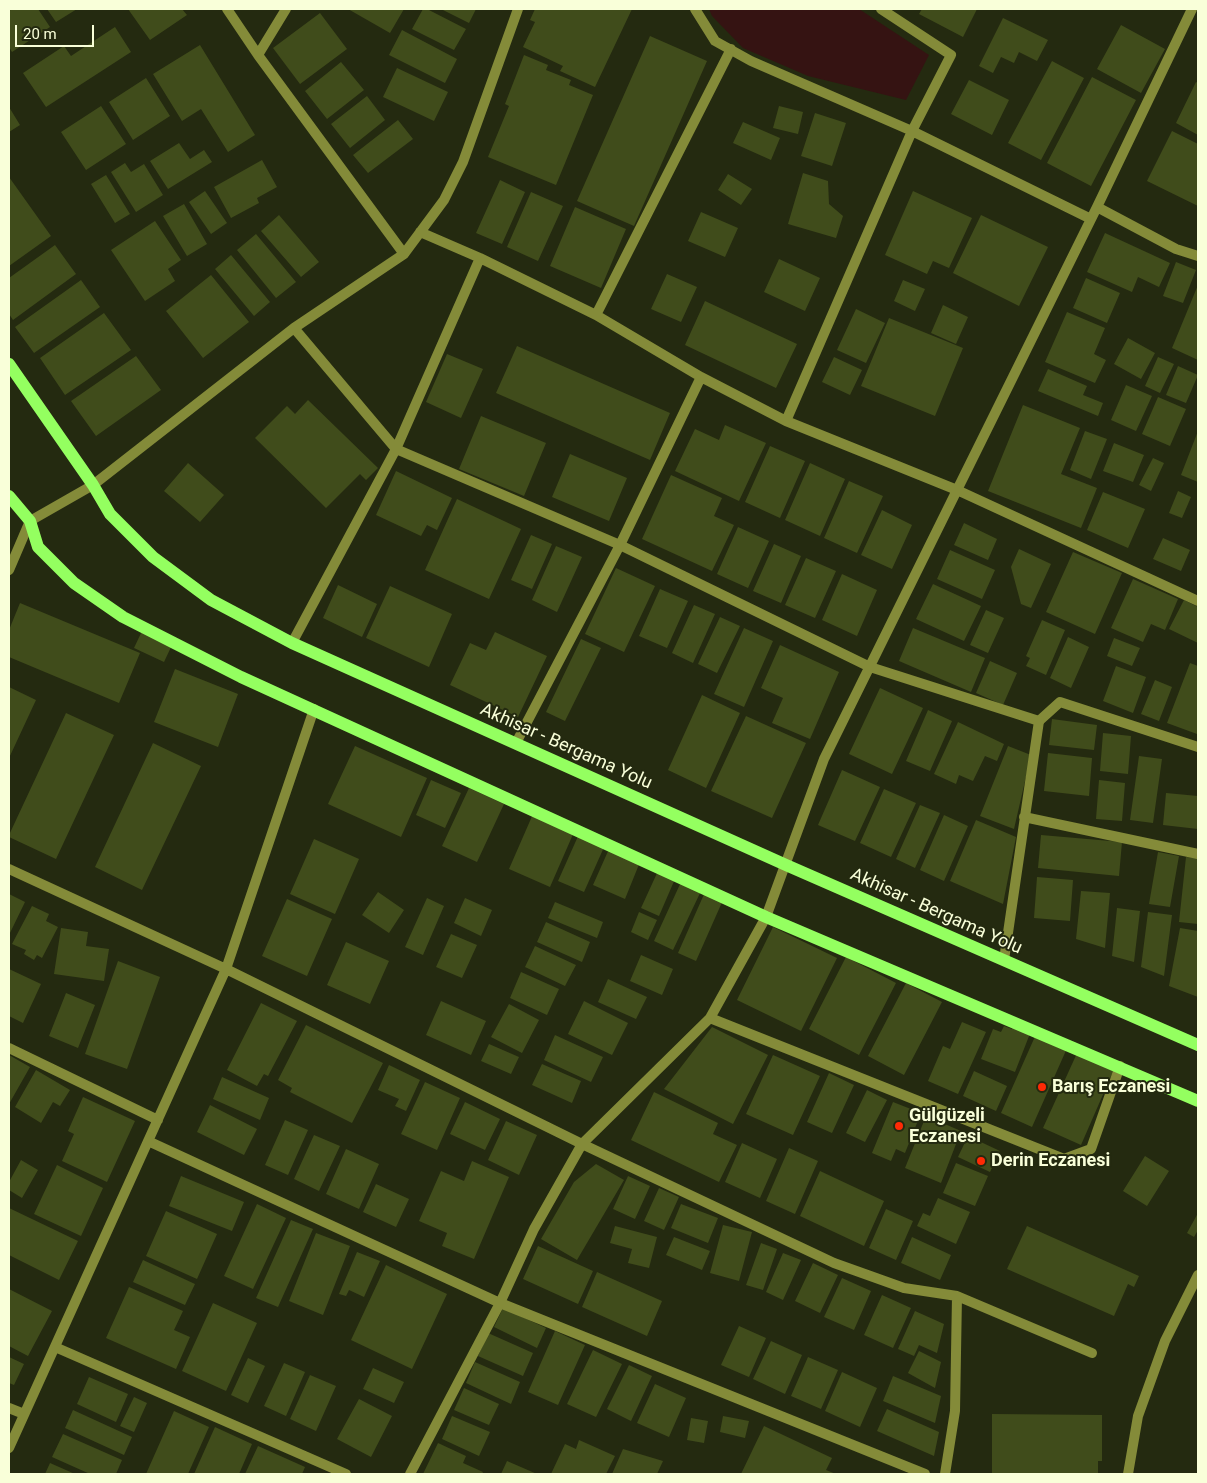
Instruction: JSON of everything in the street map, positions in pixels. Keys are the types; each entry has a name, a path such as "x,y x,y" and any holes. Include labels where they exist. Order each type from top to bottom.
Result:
{"main road":[{"name":"Akhisar - Bergama Yolu","path":"9,364 93,485 110,514 152,557 212,600 292,643 786,865 1198,1045"},
{"path":"9,496 30,522 38,547 74,584 123,617 241,677 766,916 1198,1101"}],"street":[{"path":"227,9 258,55 404,254"},
{"path":"258,55 286,9"},
{"path":"9,570 30,522 93,485 294,328 404,254 444,200 464,162 518,9"},
{"path":"695,9 715,41 751,61 912,131 1091,219"},
{"path":"786,421 912,131 951,55 881,9"},
{"path":"410,1474 500,1303 534,1229 582,1144 710,1018 766,916 824,759 1097,207 1192,9"},
{"path":"596,316 731,50"},
{"path":"1097,207 1176,249 1198,256"},
{"path":"420,232 480,258 596,316 701,377 786,421 957,490 1198,601"},
{"path":"292,643 396,449 480,258"},
{"path":"294,328 396,449 620,545 870,667 1039,721"},
{"path":"516,743 620,545 701,377"},
{"path":"1004,960 1039,721 1060,702 1198,747"},
{"path":"9,1448 226,969 314,709"},
{"path":"1024,818 1198,854"},
{"path":"9,869 226,969 582,1144 834,1264 904,1288 957,1296 1092,1353"},
{"path":"710,1018 1064,1159 1091,1149 1120,1066"},
{"path":"9,1048 158,1120"},
{"path":"148,1141 500,1303 925,1474"},
{"path":"1128,1474 1138,1416 1165,1341 1198,1275"},
{"path":"945,1474 955,1411 957,1296"},
{"path":"55,1347 346,1474"},
{"path":"9,1408 24,1414"}],"shaded area":[{"path":"709,9 859,9 929,55 906,100 808,76 743,48 712,16"}],"building":[{"path":"12,9 38,9 50,27 12,52 9,47 9,11"},
{"path":"47,9 77,9 56,22"},
{"path":"128,9 182,9 187,15 150,40"},
{"path":"348,9 404,9 390,33"},
{"path":"423,9 427,9 466,29 454,50 412,29"},
{"path":"441,9 476,9 469,23"},
{"path":"535,9 632,9 595,87 560,71 563,66 523,47 535,22 530,20"},
{"path":"922,9 977,9 963,37 919,14"},
{"path":"320,13 347,49 300,84 273,48"},
{"path":"1003,18 1048,40 1037,61 1019,52 1014,63 1001,57 993,73 979,66"},
{"path":"1121,25 1165,49 1141,93 1097,69"},
{"path":"115,27 131,52 46,107 23,73 64,46 71,56"},
{"path":"402,30 457,59 445,83 389,55"},
{"path":"650,36 707,61 634,226 577,201"},
{"path":"200,45 255,135 228,152 201,109 182,121 153,74"},
{"path":"524,55 548,65 546,70 571,80 569,85 593,95 556,185 488,157 509,106 505,104"},
{"path":"1052,61 1084,78 1041,160 1008,143"},
{"path":"341,62 364,90 327,119 305,91"},
{"path":"397,68 448,92 434,121 383,97"},
{"path":"1092,77 1136,100 1091,186 1047,163"},
{"path":"146,78 170,116 133,140 109,102"},
{"path":"969,80 1009,100 992,135 951,114"},
{"path":"1196,82 1198,83 1198,135 1176,123"},
{"path":"367,96 385,120 350,148 331,124"},
{"path":"101,106 126,144 86,170 61,132"},
{"path":"779,106 803,112 798,134 773,128"},
{"path":"9,107 20,125 9,132"},
{"path":"815,113 846,123 832,166 801,156"},
{"path":"398,120 413,139 368,173 353,155"},
{"path":"743,122 780,138 771,160 733,143"},
{"path":"1172,131 1198,144 1198,206 1147,181"},
{"path":"179,143 190,159 204,150 212,162 168,189 150,161"},
{"path":"262,160 277,187 257,198 259,203 231,218 214,187"},
{"path":"125,163 131,172 144,164 163,195 136,212 111,172"},
{"path":"803,173 828,181 829,204 843,216 836,238 788,224"},
{"path":"728,174 752,189 741,205 718,190"},
{"path":"106,175 130,214 115,223 91,184"},
{"path":"9,177 51,236 9,266"},
{"path":"500,180 525,192 502,244 476,233"},
{"path":"205,191 227,223 211,234 189,202"},
{"path":"913,191 972,218 949,268 933,261 927,274 885,255"},
{"path":"531,192 563,206 538,261 507,247"},
{"path":"184,204 207,244 187,256 163,216"},
{"path":"575,207 626,229 601,288 550,266"},
{"path":"701,212 738,228 725,257 688,241"},
{"path":"279,215 319,262 301,277 261,231"},
{"path":"981,215 1048,247 1019,306 953,273"},
{"path":"155,221 181,260 168,269 175,281 145,301 111,250"},
{"path":"1105,233 1170,263 1159,287 1138,277 1132,292 1087,272"},
{"path":"256,234 296,282 276,298 237,250"},
{"path":"55,245 76,274 13,320 9,314 9,278"},
{"path":"231,255 270,302 254,316 215,269"},
{"path":"779,259 820,278 805,311 764,292"},
{"path":"1176,262 1196,270 1183,303 1163,296"},
{"path":"667,274 697,287 681,322 651,309"},
{"path":"211,275 249,322 203,358 166,311"},
{"path":"1086,278 1120,293 1107,323 1073,308"},
{"path":"81,280 100,307 34,353 15,327"},
{"path":"903,280 925,289 915,311 894,301"},
{"path":"1198,285 1198,360 1172,348"},
{"path":"705,301 797,344 776,388 685,345"},
{"path":"943,305 968,317 956,344 931,333"},
{"path":"856,309 885,323 866,363 837,350"},
{"path":"1067,312 1105,328 1094,354 1106,360 1095,383 1045,362"},
{"path":"104,313 131,350 65,395 40,358"},
{"path":"889,318 963,348 935,416 861,386"},
{"path":"1128,338 1155,353 1141,379 1114,364"},
{"path":"517,346 670,413 650,460 496,393"},
{"path":"447,354 483,369 461,418 426,402"},
{"path":"136,356 161,390 96,436 71,401"},
{"path":"834,357 862,370 850,395 822,382"},
{"path":"1158,357 1174,364 1160,393 1145,386"},
{"path":"1178,366 1198,375 1186,403 1166,395"},
{"path":"1048,369 1087,386 1083,395 1103,403 1098,416 1038,391"},
{"path":"1126,385 1152,396 1136,431 1111,420"},
{"path":"1158,397 1186,409 1170,446 1142,434"},
{"path":"308,400 378,468 366,480 360,474 326,508 255,438 287,406 295,414"},
{"path":"1023,405 1080,428 1061,474 1097,488 1081,528 988,491"},
{"path":"481,416 546,443 524,496 459,469"},
{"path":"725,425 766,443 739,501 675,471 695,429 719,440"},
{"path":"1085,431 1107,439 1091,479 1070,470"},
{"path":"1198,431 1198,482 1181,475"},
{"path":"1114,443 1144,455 1133,482 1103,471"},
{"path":"770,446 805,461 780,518 745,502"},
{"path":"570,454 627,478 609,521 552,497"},
{"path":"1153,458 1164,463 1151,491 1139,485"},
{"path":"188,463 224,495 200,522 164,491"},
{"path":"810,463 845,479 820,536 785,520"},
{"path":"396,471 452,498 437,530 427,525 421,536 376,515"},
{"path":"671,475 722,498 714,516 734,525 712,571 642,539"},
{"path":"849,481 883,496 857,553 824,538"},
{"path":"1178,491 1191,497 1182,518 1169,513"},
{"path":"1103,492 1145,509 1128,548 1087,530"},
{"path":"457,499 521,529 489,599 425,570"},
{"path":"882,510 912,525 892,569 861,555"},
{"path":"964,523 997,539 988,560 954,545"},
{"path":"738,527 769,541 748,588 717,574"},
{"path":"531,535 552,544 532,589 511,580"},
{"path":"1163,538 1190,550 1181,571 1153,559"},
{"path":"774,544 801,556 781,603 753,591"},
{"path":"556,546 582,557 557,612 532,600"},
{"path":"1019,549 1051,564 1031,608 1021,604 1011,567"},
{"path":"950,550 995,570 982,599 937,579"},
{"path":"1073,552 1122,573 1095,634 1046,612"},
{"path":"806,558 836,571 815,618 785,605"},
{"path":"616,568 655,586 624,652 585,634"},
{"path":"842,574 877,590 857,636 822,620"},
{"path":"1133,579 1178,599 1165,630 1151,624 1143,642 1111,628"},
{"path":"933,584 981,606 964,641 916,619"},
{"path":"338,585 377,604 362,637 323,618"},
{"path":"390,586 452,614 429,667 366,638"},
{"path":"660,589 688,601 667,648 639,636"},
{"path":"1184,600 1198,607 1198,643 1169,629"},
{"path":"20,603 140,653 119,703 9,657 9,630"},
{"path":"694,605 715,614 693,663 672,653"},
{"path":"986,610 1004,618 988,653 970,645"},
{"path":"720,617 740,626 717,673 698,664"},
{"path":"1042,620 1065,630 1046,675 1026,666 1030,658 1026,656"},
{"path":"744,628 773,641 744,707 714,694"},
{"path":"913,628 985,658 971,692 899,661"},
{"path":"142,631 172,645 164,662 134,648"},
{"path":"495,632 547,656 518,717 450,685 470,643 486,650"},
{"path":"1068,637 1089,647 1071,688 1050,678"},
{"path":"1114,638 1140,648 1132,666 1107,656"},
{"path":"581,639 601,648 565,721 546,712"},
{"path":"780,645 839,672 810,739 772,723 783,698 761,688"},
{"path":"990,661 1017,673 1003,705 976,693"},
{"path":"1190,663 1198,666 1197,734 1167,723"},
{"path":"1116,666 1146,677 1133,713 1103,701"},
{"path":"175,669 238,694 218,747 154,722"},
{"path":"1155,680 1172,687 1159,721 1141,714"},
{"path":"9,687 36,700 9,758"},
{"path":"880,688 923,708 892,774 849,754"},
{"path":"702,695 740,713 706,788 668,770"},
{"path":"928,710 952,721 930,771 906,761"},
{"path":"66,713 114,735 56,859 9,837 9,835"},
{"path":"746,716 806,743 772,818 711,791"},
{"path":"1052,719 1097,725 1094,750 1049,745"},
{"path":"958,722 1004,744 997,761 985,756 973,781 959,775 956,784 934,774"},
{"path":"1103,733 1131,736 1128,774 1100,771"},
{"path":"153,743 201,766 142,890 95,867"},
{"path":"355,746 427,778 401,837 328,804"},
{"path":"1008,746 1031,755 1014,829 980,816"},
{"path":"1048,753 1092,758 1089,796 1044,791"},
{"path":"1139,756 1162,759 1153,823 1130,820"},
{"path":"842,770 880,787 855,841 818,825"},
{"path":"431,780 461,793 445,828 416,815"},
{"path":"1099,780 1125,783 1122,821 1096,819"},
{"path":"469,788 504,804 477,862 442,846"},
{"path":"884,789 916,803 891,857 860,843"},
{"path":"1166,793 1198,796 1198,829 1163,825"},
{"path":"920,805 940,813 915,868 896,859"},
{"path":"533,814 574,832 550,887 509,869"},
{"path":"944,815 968,826 944,881 920,870"},
{"path":"976,820 1016,837 1003,904 950,881"},
{"path":"579,834 605,845 584,892 558,881"},
{"path":"1041,835 1122,842 1119,876 1038,868"},
{"path":"314,839 359,859 335,914 290,894"},
{"path":"609,849 640,862 625,899 593,885"},
{"path":"1158,852 1179,856 1170,907 1149,904"},
{"path":"1186,857 1198,858 1198,924 1179,922"},
{"path":"658,871 675,879 659,916 641,908"},
{"path":"1037,877 1073,880 1070,921 1034,918"},
{"path":"681,882 701,891 673,950 654,941"},
{"path":"1081,891 1110,893 1105,948 1076,939"},
{"path":"378,892 404,910 389,933 362,915"},
{"path":"705,892 723,900 696,961 678,953"},
{"path":"9,894 25,902 9,935"},
{"path":"427,898 444,906 423,955 405,947"},
{"path":"465,898 492,910 481,936 454,923"},
{"path":"287,899 332,919 307,976 262,956"},
{"path":"555,902 603,922 597,938 548,918"},
{"path":"32,906 49,914 46,921 58,927 42,958 37,955 34,960 24,954 26,950 12,944"},
{"path":"1117,908 1140,911 1134,962 1112,956"},
{"path":"639,912 657,920 648,940 631,932"},
{"path":"1148,912 1172,915 1164,976 1141,967"},
{"path":"546,922 590,942 582,962 537,942"},
{"path":"773,927 837,958 801,1031 737,1000"},
{"path":"61,928 88,932 86,946 109,949 104,981 54,974"},
{"path":"1180,928 1198,931 1198,997 1169,986"},
{"path":"451,934 477,945 462,978 436,967"},
{"path":"346,942 389,961 370,1004 327,985"},
{"path":"535,946 576,965 565,986 525,967"},
{"path":"641,955 673,969 662,995 630,981"},
{"path":"846,957 896,983 859,1055 809,1029"},
{"path":"118,961 160,977 127,1069 85,1054"},
{"path":"9,969 41,984 23,1023 9,1016"},
{"path":"521,972 559,989 547,1015 510,998"},
{"path":"608,979 647,997 636,1019 598,1002"},
{"path":"906,983 942,1002 904,1075 868,1056"},
{"path":"66,993 95,1005 78,1048 49,1036"},
{"path":"441,1001 486,1021 471,1055 426,1035"},
{"path":"584,1001 628,1023 612,1055 568,1034"},
{"path":"261,1003 297,1021 268,1076 264,1074 257,1086 227,1070"},
{"path":"509,1004 539,1020 522,1053 491,1037"},
{"path":"962,1022 986,1032 958,1094 928,1081 943,1046 950,1049"},
{"path":"1014,1024 1031,1031 1015,1072 981,1059 993,1029 1001,1032 1004,1026 1012,1029"},
{"path":"306,1025 383,1063 352,1123 290,1092 292,1088 278,1080"},
{"path":"712,1027 768,1055 733,1124 664,1089"},
{"path":"1037,1032 1068,1046 1032,1127 1001,1113"},
{"path":"555,1035 603,1057 591,1082 544,1060"},
{"path":"489,1044 519,1057 511,1074 481,1061"},
{"path":"1078,1051 1115,1067 1081,1145 1043,1128"},
{"path":"9,1055 30,1067 9,1104"},
{"path":"773,1055 820,1076 793,1135 746,1114"},
{"path":"542,1064 581,1081 572,1103 532,1085"},
{"path":"389,1065 420,1080 406,1111 395,1106 399,1099 378,1090"},
{"path":"36,1070 70,1090 60,1106 53,1102 41,1123 15,1107"},
{"path":"974,1071 1007,1086 996,1111 963,1096"},
{"path":"829,1073 854,1085 832,1133 807,1122"},
{"path":"222,1077 269,1098 260,1120 213,1099"},
{"path":"425,1082 460,1098 437,1150 401,1134"},
{"path":"867,1090 887,1100 865,1142 846,1133"},
{"path":"654,1092 718,1123 713,1134 737,1145 719,1182 631,1140"},
{"path":"83,1097 135,1121 107,1182 62,1161 74,1134 68,1131"},
{"path":"465,1102 500,1119 485,1150 450,1134"},
{"path":"893,1102 921,1113 905,1153 896,1149 891,1161 872,1153"},
{"path":"210,1105 257,1129 244,1155 197,1132"},
{"path":"926,1116 961,1131 941,1183 905,1168"},
{"path":"285,1120 308,1130 288,1175 265,1165"},
{"path":"506,1121 537,1135 519,1175 488,1160"},
{"path":"314,1135 340,1146 319,1191 294,1179"},
{"path":"968,1136 1000,1151 990,1172 958,1157"},
{"path":"742,1143 777,1159 760,1198 725,1182"},
{"path":"789,1148 818,1161 795,1214 766,1201"},
{"path":"346,1149 379,1164 359,1209 326,1194"},
{"path":"1145,1156 1169,1171 1147,1206 1123,1191"},
{"path":"21,1160 38,1170 22,1198 9,1190 9,1182"},
{"path":"472,1161 509,1177 474,1259 442,1246 447,1233 419,1221 441,1171 464,1181"},
{"path":"956,1163 988,1176 975,1206 943,1193"},
{"path":"596,1164 624,1180 577,1260 541,1239 574,1182"},
{"path":"57,1165 103,1188 81,1236 34,1214"},
{"path":"820,1171 884,1201 864,1246 800,1216"},
{"path":"181,1176 244,1202 232,1231 169,1206"},
{"path":"628,1176 650,1186 635,1219 613,1209"},
{"path":"376,1184 409,1199 396,1227 363,1212"},
{"path":"659,1188 679,1197 664,1230 644,1221"},
{"path":"938,1198 970,1212 956,1244 917,1226 923,1213 930,1216"},
{"path":"257,1204 286,1218 253,1289 224,1276"},
{"path":"681,1204 718,1218 708,1243 671,1228"},
{"path":"9,1208 78,1241 59,1280 9,1255"},
{"path":"886,1209 913,1221 896,1260 869,1248"},
{"path":"166,1211 217,1234 197,1279 146,1256"},
{"path":"1198,1213 1198,1230 1194,1237 1187,1233"},
{"path":"291,1220 313,1229 278,1307 256,1298"},
{"path":"723,1225 752,1232 739,1281 710,1273"},
{"path":"615,1226 657,1237 649,1268 628,1263 632,1249 610,1243"},
{"path":"1027,1226 1139,1276 1134,1287 1128,1284 1114,1316 1007,1269"},
{"path":"316,1233 350,1246 323,1315 289,1301"},
{"path":"674,1237 710,1251 702,1270 666,1255"},
{"path":"912,1237 951,1255 940,1280 901,1263"},
{"path":"761,1243 777,1249 763,1290 746,1285"},
{"path":"538,1246 593,1271 578,1304 523,1279"},
{"path":"357,1252 380,1261 364,1297 349,1290 346,1296 339,1294"},
{"path":"783,1253 801,1260 783,1300 766,1292"},
{"path":"143,1260 195,1284 185,1305 133,1282"},
{"path":"813,1263 838,1275 820,1313 795,1301"},
{"path":"386,1265 447,1294 412,1369 351,1340"},
{"path":"597,1272 662,1301 647,1336 582,1307"},
{"path":"842,1278 871,1291 854,1330 824,1317"},
{"path":"129,1287 183,1311 174,1330 190,1337 176,1369 106,1338"},
{"path":"9,1289 52,1311 28,1356 9,1346"},
{"path":"882,1295 911,1308 893,1348 864,1335"},
{"path":"213,1303 257,1323 226,1391 182,1371"},
{"path":"503,1308 546,1328 537,1348 494,1327"},
{"path":"915,1311 944,1324 937,1353 919,1345 914,1356 898,1349"},
{"path":"739,1326 766,1338 749,1377 721,1365"},
{"path":"555,1331 585,1345 558,1405 528,1392"},
{"path":"488,1333 533,1353 523,1376 478,1356"},
{"path":"771,1341 802,1355 785,1394 753,1379"},
{"path":"593,1350 622,1364 596,1417 567,1404"},
{"path":"919,1351 941,1362 935,1388 908,1373"},
{"path":"9,1357 24,1364 14,1385 9,1383"},
{"path":"808,1357 838,1370 821,1409 791,1396"},
{"path":"248,1358 265,1366 248,1403 231,1395"},
{"path":"475,1362 520,1382 511,1404 466,1383"},
{"path":"284,1363 305,1372 286,1416 264,1406"},
{"path":"629,1365 652,1376 631,1421 607,1409"},
{"path":"373,1368 404,1382 394,1403 363,1389"},
{"path":"842,1372 877,1388 860,1427 825,1411"},
{"path":"310,1375 336,1386 316,1431 290,1419"},
{"path":"893,1376 941,1396 935,1423 883,1401"},
{"path":"89,1377 128,1394 116,1422 77,1404"},
{"path":"655,1384 686,1398 669,1437 637,1423"},
{"path":"464,1388 499,1404 489,1425 454,1410"},
{"path":"134,1397 147,1403 134,1432 120,1426"},
{"path":"359,1399 392,1416 371,1457 337,1439"},
{"path":"887,1409 939,1432 934,1456 877,1431"},
{"path":"73,1410 132,1437 124,1455 65,1428"},
{"path":"174,1411 209,1427 188,1474 146,1474"},
{"path":"992,1414 1102,1415 1102,1461 1098,1461 1098,1474 992,1474"},
{"path":"452,1416 490,1432 479,1456 442,1439"},
{"path":"723,1416 749,1421 745,1438 720,1432"},
{"path":"691,1418 708,1421 704,1443 687,1440"},
{"path":"764,1426 832,1458 826,1470 836,1474 741,1474"},
{"path":"215,1427 252,1444 239,1474 194,1474"},
{"path":"63,1434 122,1460 116,1474 90,1474 52,1457"},
{"path":"579,1440 615,1456 606,1474 551,1474 565,1444 576,1449"},
{"path":"438,1443 466,1456 463,1463 483,1472 482,1474 423,1474"},
{"path":"258,1446 305,1467 302,1474 245,1474"},
{"path":"623,1449 663,1461 657,1474 612,1474"},
{"path":"507,1461 537,1474 501,1474"},
{"path":"50,1463 75,1474 45,1474"}],"place":[{"name":"Barış Eczanesi","path":"1042,1087"},
{"name":"Gülgüzeli Eczanesi","path":"899,1126"},
{"name":"Derin Eczanesi","path":"981,1161"}]}
